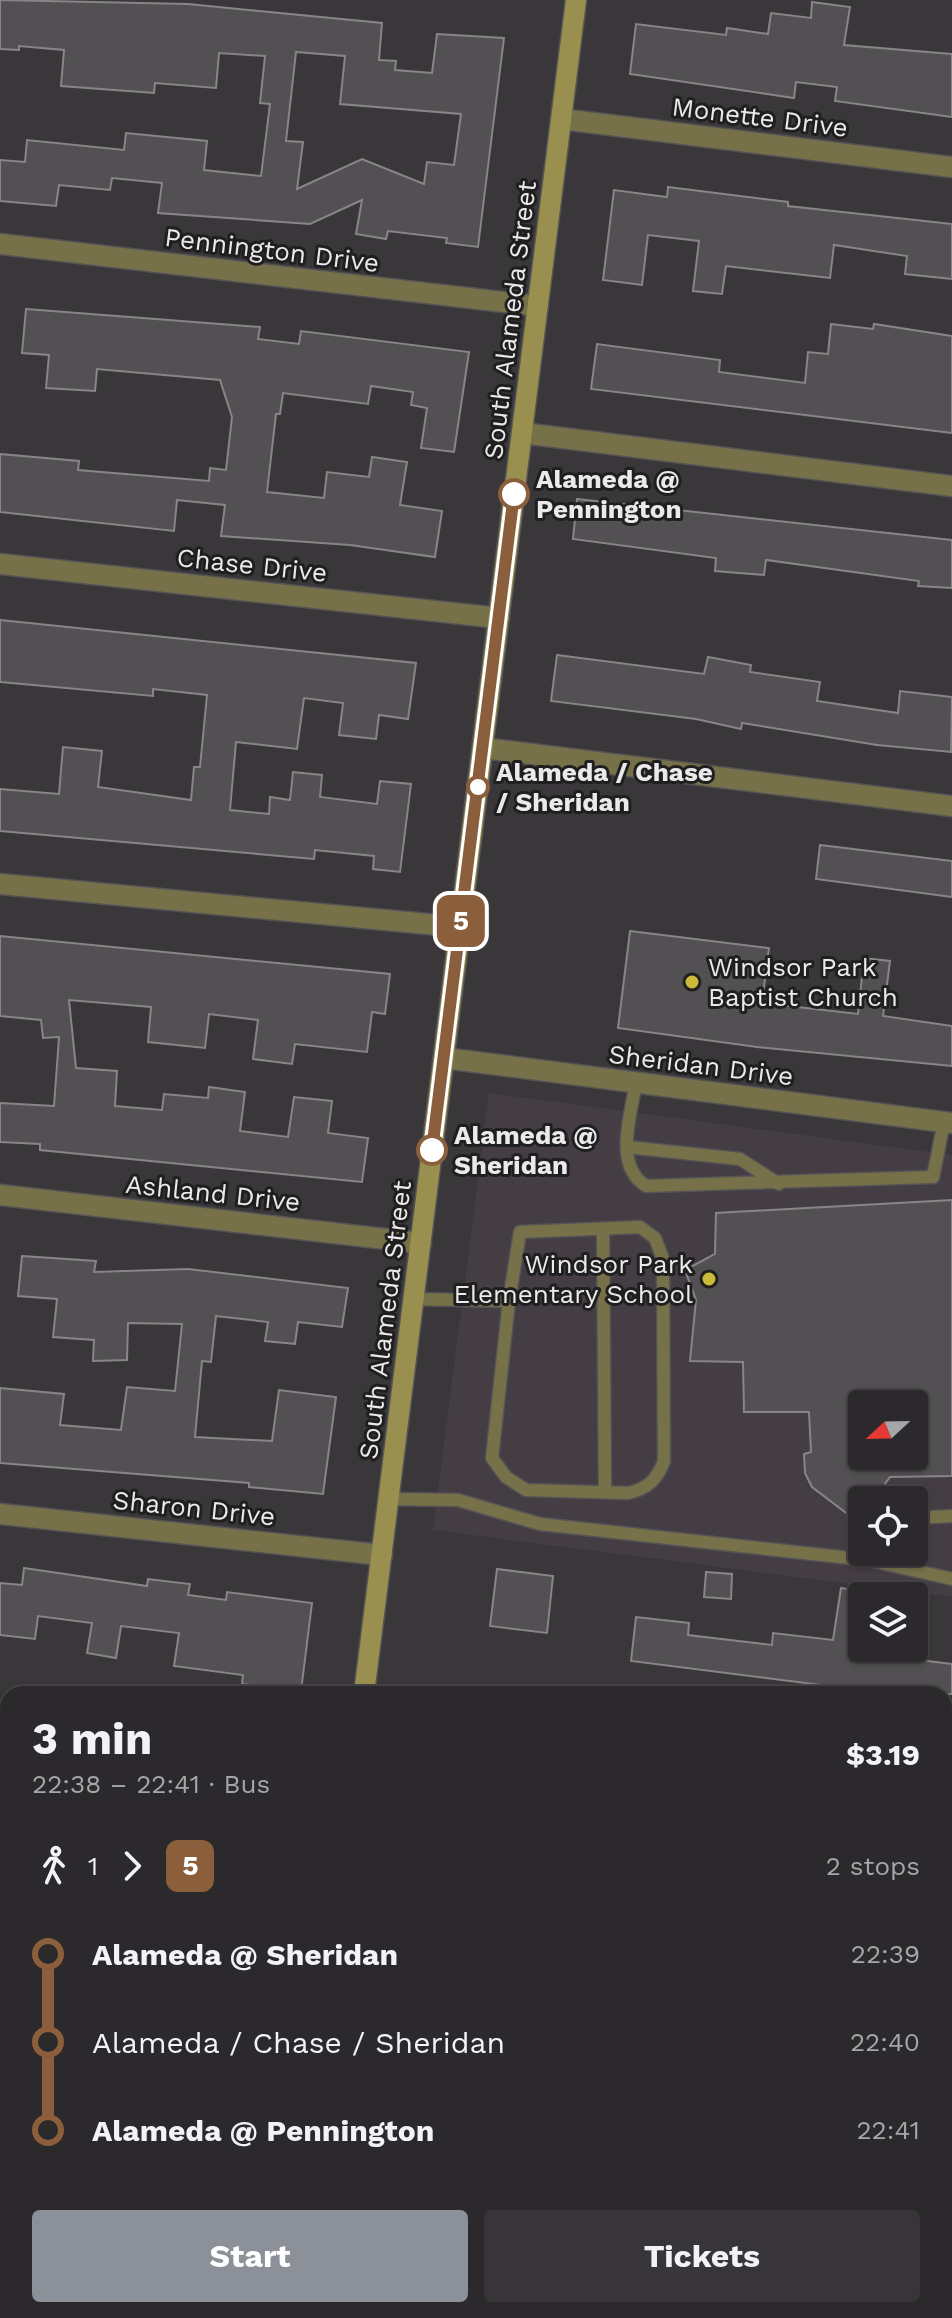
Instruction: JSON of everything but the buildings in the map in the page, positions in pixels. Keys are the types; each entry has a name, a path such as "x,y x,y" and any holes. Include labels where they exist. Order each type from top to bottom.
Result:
{"main road":[{"name":"South Alameda Street","path":"365,1686 576,0"}],"street":[{"name":"Monette Drive","path":"561,119 952,167"},
{"name":"Pennington Drive","path":"0,244 538,306"},
{"path":"522,433 952,486"},
{"name":"Chase Drive","path":"0,564 499,618"},
{"path":"483,748 952,806"},
{"path":"0,884 460,927"},
{"name":"Sheridan Drive","path":"444,1058 948,1122"},
{"name":"Ashland Drive","path":"0,1195 421,1243"},
{"name":"Sharon Drive","path":"0,1514 382,1555"}],"lane":[{"path":"636,1082 625,1158 632,1177 646,1186 933,1177 948,1122"},
{"path":"627,1147 740,1159 779,1184"},
{"path":"640,1227 655,1238 663,1259 664,1461 659,1475 644,1490 526,1490 506,1477 492,1458 509,1301 520,1232 640,1227"},
{"path":"603,1229 605,1492"},
{"path":"414,1299 509,1301"},
{"path":"389,1499 458,1500 540,1524 848,1558"},
{"path":"928,1517 952,1516"},
{"path":"888,1566 952,1579"}],"shaded area":[{"name":"Windsor Park Elementary School","path":"489,1093 952,1155 952,1597 928,1594 928,1582 848,1584 433,1530"}],"bus line":[{"name":"5","path":"432,1150 514,494"}],"place":[{"name":"Alameda @ Pennington","path":"514,494"},
{"name":"Alameda / Chase / Sheridan","path":"478,787"},
{"name":"Windsor Park Baptist Church","path":"692,982"},
{"name":"Alameda @ Sheridan","path":"432,1150"},
{"name":"Windsor Park Elementary School","path":"709,1279"}]}
